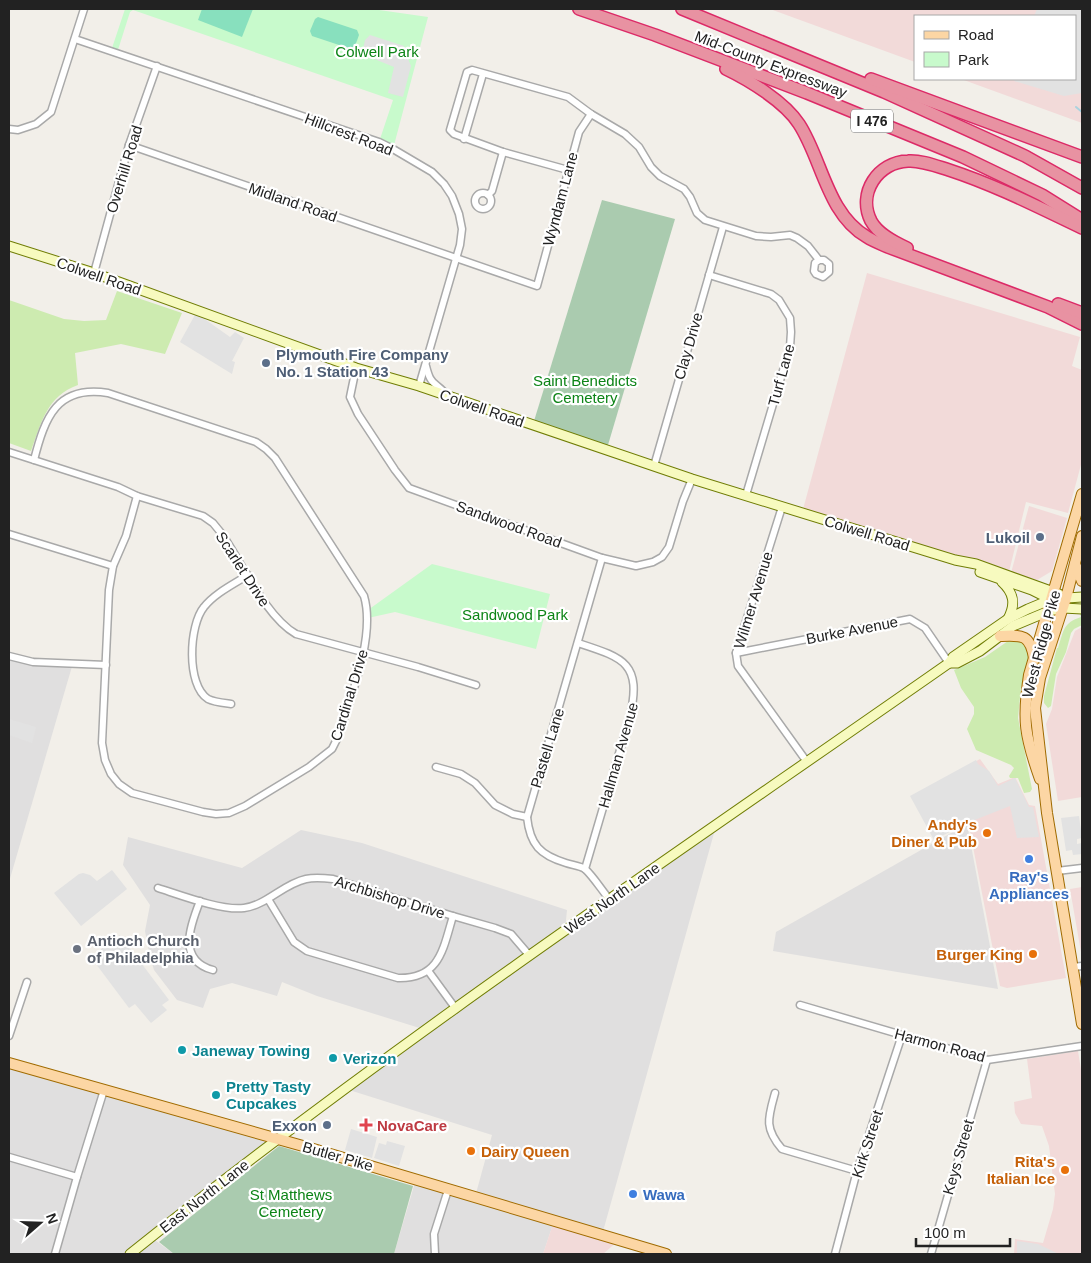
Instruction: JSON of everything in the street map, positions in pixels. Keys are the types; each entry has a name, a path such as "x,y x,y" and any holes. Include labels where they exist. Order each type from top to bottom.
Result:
{"highway":[{"name":"Mid-County Expressway","path":"579,9 655,35 808,93 963,157 1042,195 1082,220"},
{"name":"Mid-County Expressway","path":"682,9 884,92 1025,156 1082,188"},
{"path":"682,9 1082,157"},
{"path":"655,35 750,82 780,104 798,122 812,147 827,189 839,208 866,237 1048,307 1082,324"},
{"path":"1082,228 980,180 929,163 908,161 894,163 879,172 870,184 866,202 871,221 884,235 905,246 1082,313"}],"main road":[{"name":"West Ridge Pike","path":"1045,794 1028,747 1024,719 1025,699 1034,659 1054,596 1082,494"},
{"name":"West Ridge Pike","path":"1082,536 1065,603 1040,678 1036,698 1036,723 1045,794 1057,871 1078,967 1082,1024"},
{"path":"1075,564 1082,581"},
{"path":"1000,636 1018,635 1024,637 1030,644 1034,659"},
{"name":"Butler Pike","path":"9,1063 278,1139 448,1190 496,1202 666,1254"}],"street":[{"path":"9,129 18,130 36,124 51,112 84,9"},
{"name":"Hillcrest Road","path":"75,39 379,142 432,172 448,190 459,214 462,229 460,245 419,386"},
{"name":"Overhill Road","path":"94,273 129,145 157,66"},
{"path":"568,170 503,152 454,134 450,130 467,72 472,70 568,97 591,114 625,134 639,147 650,167 660,176 684,189 701,217 712,224 756,236 790,235 798,238 808,246 819,260"},
{"path":"464,138 483,74"},
{"name":"Wyndam Lane","path":"537,286 579,132 591,114"},
{"name":"Midland Road","path":"129,145 537,286"},
{"path":"488,195 492,191 503,152"},
{"name":"Clay Drive","path":"654,466 724,227"},
{"name":"Colwell Road","path":"9,246 94,273 356,368 419,386 692,480 976,564 1054,596"},
{"name":"Turf Lane","path":"709,275 771,294 785,308 790,318 790,347 746,496"},
{"path":"425,364 430,378 442,388 447,396"},
{"name":"Sandwood Road","path":"356,368 350,397 352,402 395,470 409,488 602,558 636,566 653,562 662,556 669,547 683,501 692,480"},
{"name":"Cardinal Drive","path":"34,460 41,433 48,417 56,407 68,397 81,392 93,391 108,393 256,442 275,458 364,596 368,610 364,652 337,739 332,749 309,768 262,797 229,813 216,814 204,812 132,793 119,784 111,774 105,760 102,743 109,590 113,566 126,536 138,496"},
{"name":"Scarlet Drive","path":"9,452 203,516 213,523 222,534 273,615 284,627 296,634 476,685"},
{"name":"Wilmer Avenue","path":"782,507 736,653 738,666 807,762"},
{"path":"9,534 113,566"},
{"name":"Pastell Lane","path":"526,817 602,558"},
{"name":"Colwell Road","path":"958,560 973,570 1054,596"},
{"path":"231,704 209,700 200,691 192,667 194,628 204,607 213,598 248,575"},
{"path":"1000,580 1009,589 1013,600 1013,609 1008,618"},
{"path":"1054,596 1078,610 1082,609"},
{"name":"West North Lane","path":"278,1139 528,955 610,900 949,663 952,657 1008,618 1054,596"},
{"path":"1065,603 1082,597"},
{"name":"West North Lane","path":"949,663 957,663 980,651 1013,626 1065,603"},
{"name":"Burke Avenue","path":"736,653 910,619 925,628 949,663"},
{"name":"Hallman Avenue","path":"578,643 609,653 621,660 629,669 634,681 634,695 630,716 585,869"},
{"path":"9,656 33,662 106,666"},
{"path":"436,767 461,774 475,783 495,805 513,814 526,817 533,842 540,851 556,860 585,869 610,900"},
{"path":"1057,871 1082,868"},
{"name":"Archbishop Drive","path":"158,888 200,901 232,908 242,908 254,906 304,879 332,879 495,928 510,934 528,955"},
{"path":"268,899 294,942 307,951 398,978 413,977 428,972 442,954 453,916"},
{"path":"200,901 189,932 190,945 194,960 205,968 213,970"},
{"path":"428,972 456,1008"},
{"path":"9,1036 27,982"},
{"name":"Harmon Road","path":"800,1005 986,1060 1082,1046"},
{"name":"Kirk Street","path":"835,1254 857,1171 902,1035"},
{"name":"Keys Street","path":"931,1254 986,1060"},
{"path":"55,1254 104,1090"},
{"path":"775,1093 768,1127 774,1140 782,1149 857,1171"},
{"name":"East North Lane","path":"130,1254 278,1139"},
{"path":"9,1157 77,1177"},
{"path":"435,1254 434,1234 448,1190"}],"shaded area":[{"path":"770,9 1082,9 1082,123 964,80 1076,80 1076,15 914,15 914,62"},
{"path":"1037,9 1082,9 1082,93 1064,96 1014,81 1076,80 1076,15 1034,15"},
{"path":"370,35 404,46 403,53 406,54 411,66 403,97 388,93 394,67 362,54 365,40"},
{"path":"867,273 1080,337 1072,366 1082,370 1082,461 1068,513 1026,502 1008,576 802,513"},
{"path":"196,313 230,337 235,332 244,338 232,361 235,362 232,374 180,342"},
{"path":"1029,506 1067,518 1052,571 1037,580 1011,573"},
{"path":"1082,627 1082,797 1058,801 1046,724 1052,709 1057,677 1075,631"},
{"path":"9,656 73,663 9,882"},
{"path":"9,719 36,727 32,743 9,735"},
{"path":"980,759 998,784 1015,777 1029,805 1035,806 1066,978 1007,988 1000,986 968,821 914,796"},
{"path":"976,760 978,764 989,771 998,786 1015,778 1029,807 1033,807 1039,837 1017,838 1010,806 967,823 934,840 910,796"},
{"path":"1079,816 1082,838 1077,839 1077,844 1082,843 1082,854 1073,855 1072,850 1066,851 1061,818"},
{"path":"967,824 998,989 773,951 776,932"},
{"path":"716,826 602,1235 554,1221 543,1254 394,1254 416,1179 475,1197 492,1135 346,1089 426,1030 317,996 282,982 277,996 232,983 210,989 203,1008 177,1000 154,970 150,957 145,931 150,905 123,865 128,837 242,868 301,830 362,843 567,910 565,930"},
{"path":"112,870 127,889 81,926 54,893 79,874 90,875 97,881"},
{"path":"1082,887 1082,958 1070,889"},
{"path":"120,935 169,1000 162,1005 167,1010 151,1023 135,1004 129,1008 96,964 101,960 101,949"},
{"path":"1078,1051 1082,1076 1082,1254 1014,1254 1015,1239 1043,1243 1053,1209 1055,1194 1049,1146 1042,1126 1021,1124 1015,1113 1014,1102 1032,1098 1027,1059"},
{"path":"9,1063 278,1139 152,1238 174,1254 9,1254"},
{"path":"351,1129 377,1137 372,1158 345,1150"},
{"path":"387,1141 405,1146 399,1166 374,1158 379,1143 386,1145"},
{"path":"554,1221 619,1240 603,1254 543,1254"},
{"path":"1017,1241 1038,1244 1059,1254 1017,1254"}],"green space":[{"name":"Colwell Park","path":"125,9 372,9 428,17 393,149 379,142 393,100 133,10 130,12 117,53 111,51"},
{"path":"202,9 253,9 242,37 198,20"},
{"path":"318,17 357,30 359,35 355,46 351,49 312,36 310,31 315,19"},
{"name":"Saint Benedicts Cemetery","path":"602,200 675,219 608,445 534,421"},
{"path":"117,291 182,313 165,354 121,344 75,353 78,385 67,390 52,403 42,421 31,451 9,443 9,300 64,319 84,321 106,320"},
{"name":"Sandwood Park","path":"432,564 550,594 536,649 395,612 368,618 368,610"},
{"path":"1080,614 1082,614 1082,625 1071,633 1066,652 1056,674 1051,706 1048,708 1044,703 1044,696 1057,648 1067,625 1081,617"},
{"path":"1016,639 1026,644 1029,657 1021,687 1018,718 1032,789 1030,792 1024,793 1018,778 1010,778 1009,776 1014,768 1011,765 976,750 967,729 974,714 974,707 961,688 954,670 985,657 1008,641"},
{"name":"St Matthews Cemetery","path":"279,1146 413,1186 394,1254 174,1254 159,1242"}],"waterway":[{"path":"1076,107 1082,112"}],"place":[{"name":"Plymouth Fire Company No. 1 Station 43","path":"266,363"},
{"name":"Lukoil","path":"1040,537"},
{"name":"Andy's Diner & Pub","path":"987,833"},
{"name":"Ray's Appliances","path":"1029,859"},
{"name":"Antioch Church of Philadelphia","path":"77,949"},
{"name":"Burger King","path":"1033,954"},
{"name":"Janeway Towing","path":"182,1050"},
{"name":"Verizon","path":"333,1058"},
{"name":"Pretty Tasty Cupcakes","path":"216,1095"},
{"name":"Exxon","path":"327,1125"},
{"name":"NovaCare","path":"366,1125"},
{"name":"Dairy Queen","path":"471,1151"},
{"name":"Rita's Italian Ice","path":"1065,1170"},
{"name":"Wawa","path":"633,1194"}]}
